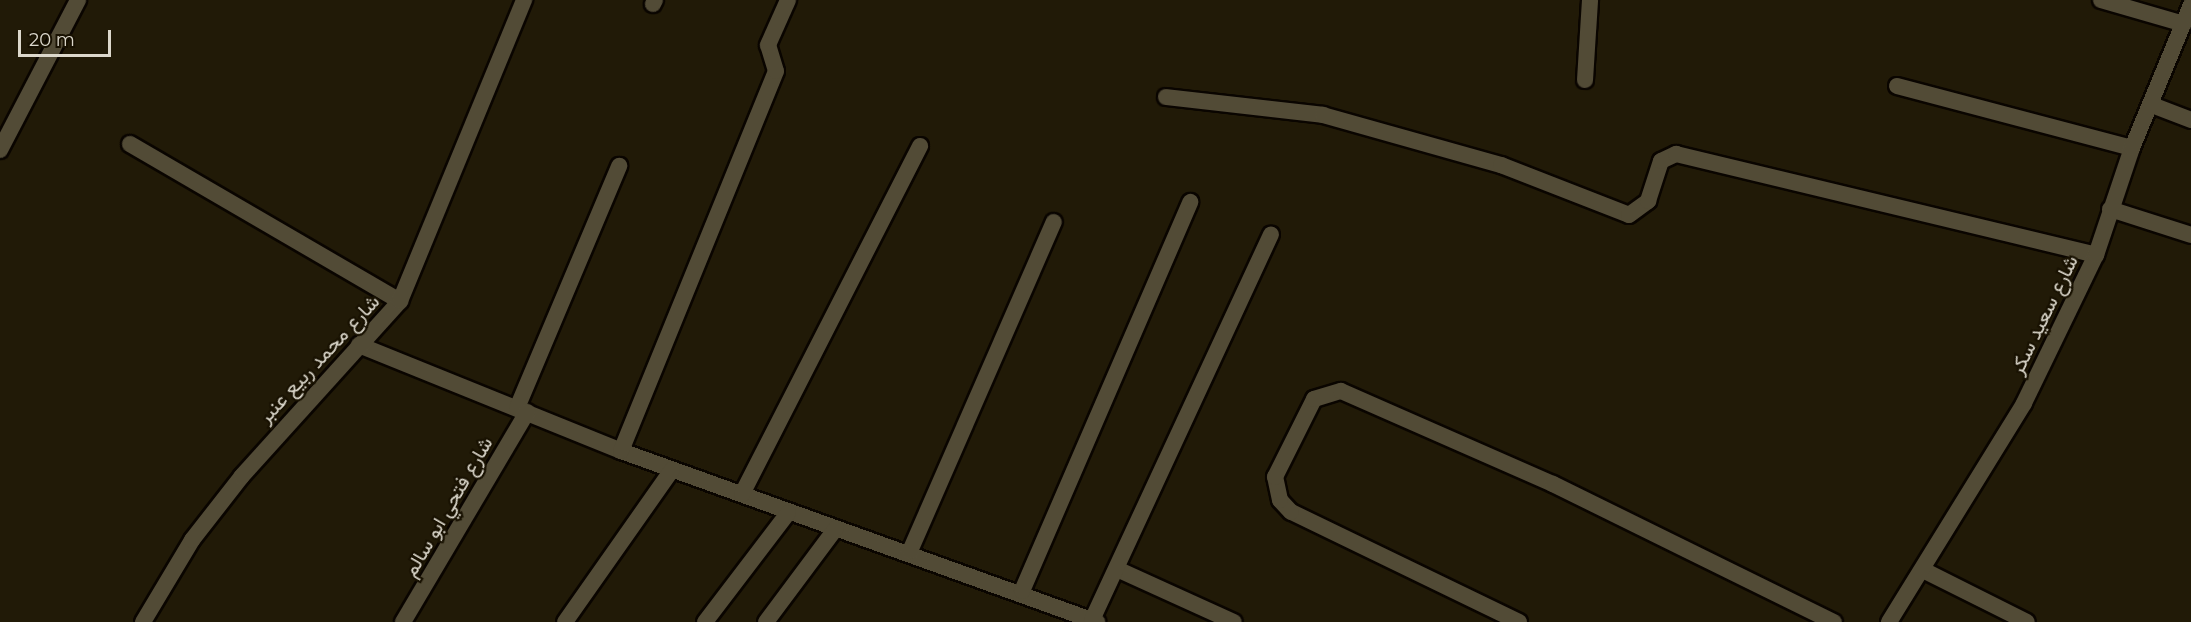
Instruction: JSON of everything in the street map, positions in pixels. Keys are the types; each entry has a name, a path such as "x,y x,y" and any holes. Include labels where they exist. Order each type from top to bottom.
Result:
{"street":[{"path":"0,150 78,0"},
{"name":"شارع محمد ربيع عنبر","path":"144,622 206,521 322,380 400,301 524,0"},
{"path":"621,451 776,71 768,45 788,0"},
{"path":"1585,80 1590,0"},
{"path":"2101,0 2184,24"},
{"name":"شارع سعيد سكر","path":"1889,622 2024,403 2096,255 2132,148 2152,105 2191,5"},
{"path":"1897,86 2132,148"},
{"path":"1166,97 1323,115 1501,165 1629,215 1648,201 1661,161 1676,154 2096,255"},
{"path":"2152,105 2191,120"},
{"path":"130,144 400,301"},
{"path":"742,494 920,146"},
{"name":"شارع فتحي ابو سالم","path":"403,622 522,410 620,166"},
{"path":"1022,591 1190,202"},
{"path":"2110,209 2191,236"},
{"path":"910,551 1054,222"},
{"path":"359,345 621,451 742,494 788,513 910,551 1022,591 1094,621 1270,234"},
{"path":"1519,622 1291,512 1280,500 1275,477 1314,399 1341,391 1553,484 1834,622"},
{"path":"565,622 672,470"},
{"path":"705,622 788,513"},
{"path":"766,622 837,528"},
{"path":"1117,568 1234,622"},
{"path":"1923,570 2027,622"}]}
